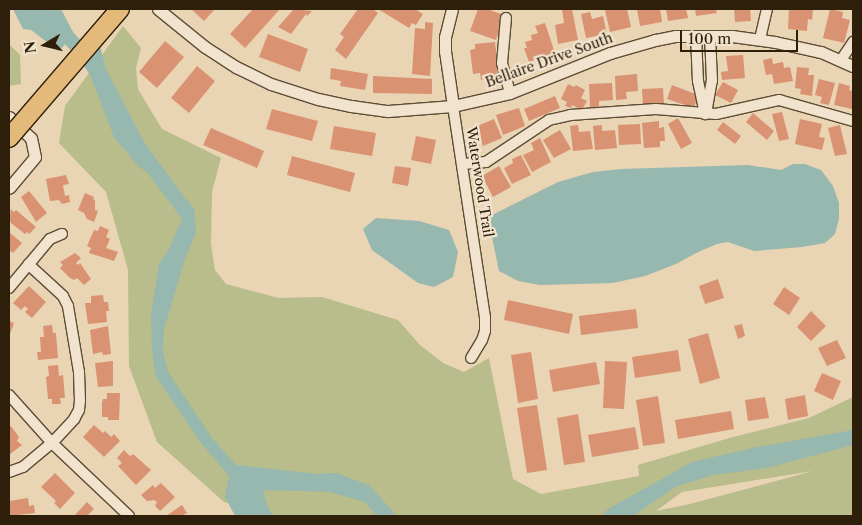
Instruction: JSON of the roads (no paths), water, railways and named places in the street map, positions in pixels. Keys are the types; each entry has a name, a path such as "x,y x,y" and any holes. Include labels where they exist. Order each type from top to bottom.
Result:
{"highway":[{"path":"9,124 106,9"},
{"path":"9,138 120,9"}],"street":[{"name":"Bellaire Drive South","path":"158,9 205,47 236,67 290,92 351,106 388,111 452,106 510,93 610,53 655,40 696,36 732,36 760,40 821,52 853,66"},
{"name":"Waterwood Trail","path":"452,9 445,37 445,51 480,282 485,331 471,358"},
{"path":"760,40 767,9"},
{"path":"506,18 502,63 510,93"},
{"path":"696,36 698,80 705,114"},
{"path":"705,114 712,81 710,36"},
{"path":"840,60 853,42"},
{"path":"463,164 486,162 555,118 656,109 705,114 779,100 853,121"},
{"path":"9,117 31,138 35,146 35,157 9,188"},
{"path":"9,288 50,239 62,234"},
{"path":"9,472 23,467 52,443 74,420 79,410 79,372 68,306 63,296 28,264"},
{"path":"9,395 52,443 129,516"}],"water":[{"path":"13,9 61,9 74,34 59,51 31,30 23,29"},
{"path":"100,46 106,69 144,142 194,208 196,232 185,259 164,329 163,351 168,372 212,438 236,465 318,474 336,473 369,485 397,516 377,516 365,502 330,492 263,490 273,516 235,516 225,497 229,476 201,443 156,377 152,351 151,314 159,263 168,251 182,219 147,172 138,166 114,137 90,75 82,63"},
{"path":"793,164 805,164 821,170 833,186 839,203 839,219 835,234 825,243 754,251 728,242 717,244 676,264 645,276 613,283 540,285 518,281 499,271 490,227 492,215 558,182 593,172 621,169 748,165 781,170"},
{"path":"376,218 419,221 449,230 458,252 453,277 434,287 418,283 372,250 363,229"},
{"path":"853,430 853,445 767,468 713,475 675,487 633,516 602,516 608,509 692,462 752,448"}],"waterway":[{"path":"41,9 89,59"}]}
